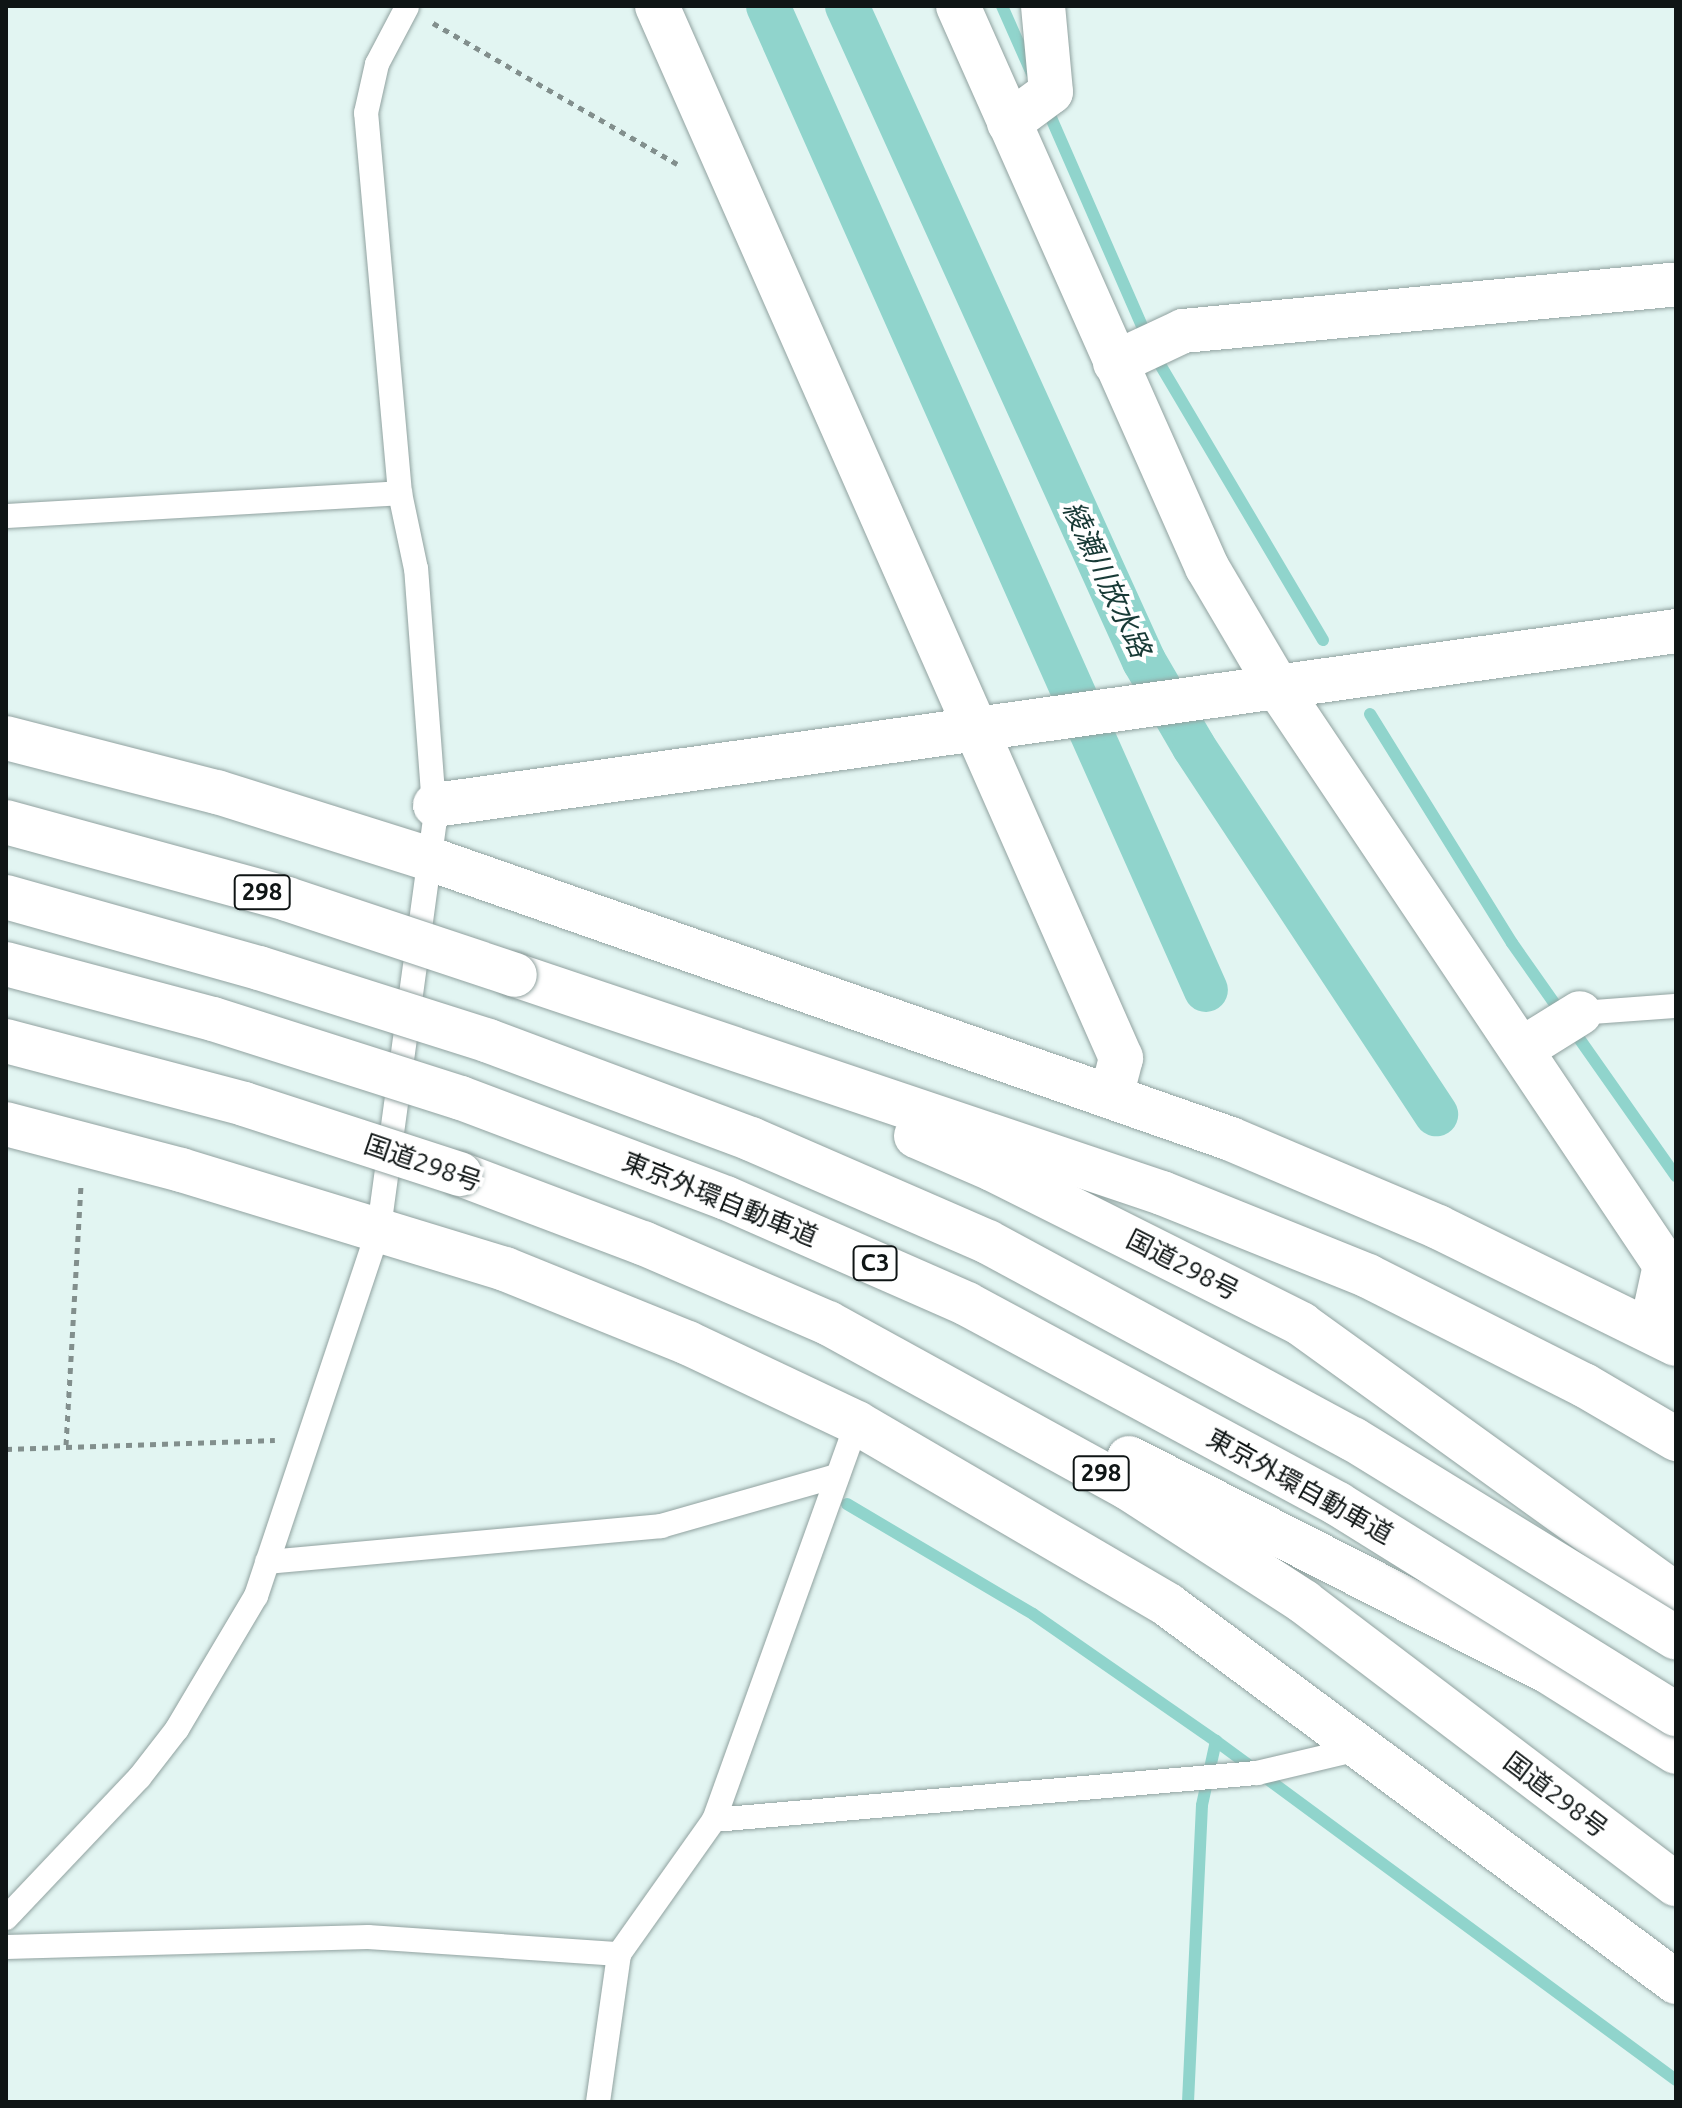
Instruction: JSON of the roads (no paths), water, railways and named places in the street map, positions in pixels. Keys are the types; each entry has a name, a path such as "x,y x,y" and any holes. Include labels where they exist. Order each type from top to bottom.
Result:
{"main road":[{"path":"657,6 974,731 1121,1058 1111,1097"},
{"path":"6,738 217,792 433,860 1231,1139 1438,1227 1663,1336 1665,1265 1277,686 1207,567 1138,351 1028,109 958,6"},
{"path":"1028,109 1043,6"},
{"path":"1138,351 1183,331 1676,284"},
{"path":"435,805 1676,631"},
{"name":"国道298号","path":"6,822 287,899 1162,1193 1353,1270 1584,1385 1676,1439"},
{"name":"C3","path":"6,897 259,968 489,1041 751,1139 988,1242 1353,1439 1676,1638"},
{"name":"東京外環自動車道","path":"6,964 213,1019 461,1098 726,1198 967,1304 1338,1504 1676,1714"},
{"name":"国道298号","path":"642,1018 992,1169 1301,1324 1676,1594"},
{"path":"1522,1049 1571,1019"},
{"name":"国道298号","path":"6,1041 244,1104 460,1174 643,1243 1070,1427 1549,1672 1676,1752"},
{"path":"6,1124 379,1228 505,1269 660,1331 857,1423 1168,1605 1676,1982"},
{"name":"国道298号","path":"828,1323 1128,1488 1304,1602 1676,1884"}],"lane":[{"path":"6,1918 119,1801 177,1729 256,1596 379,1228 433,860 435,805 416,569 400,493 366,113 377,64 407,7"},
{"path":"6,516 400,493"},
{"path":"1571,1019 1676,1006"},
{"path":"598,2102 619,1954 714,1820 857,1423"},
{"path":"267,1562 661,1526 837,1476"},
{"path":"714,1820 1257,1773 1363,1748"},
{"path":"6,1947 368,1937 619,1954"}],"waterway":[{"name":"綾瀬川放水路","path":"768,6 1206,990"},
{"name":"綾瀬川放水路","path":"847,6 1144,661 1194,747 1436,1114"},
{"path":"1002,6 1033,76"},
{"path":"1045,104 1155,356 1323,640"},
{"path":"1370,714 1512,943 1676,1176"},
{"path":"847,1504 1033,1614 1216,1741 1676,2080"},
{"path":"1188,2102 1202,1805 1216,1741"}]}
